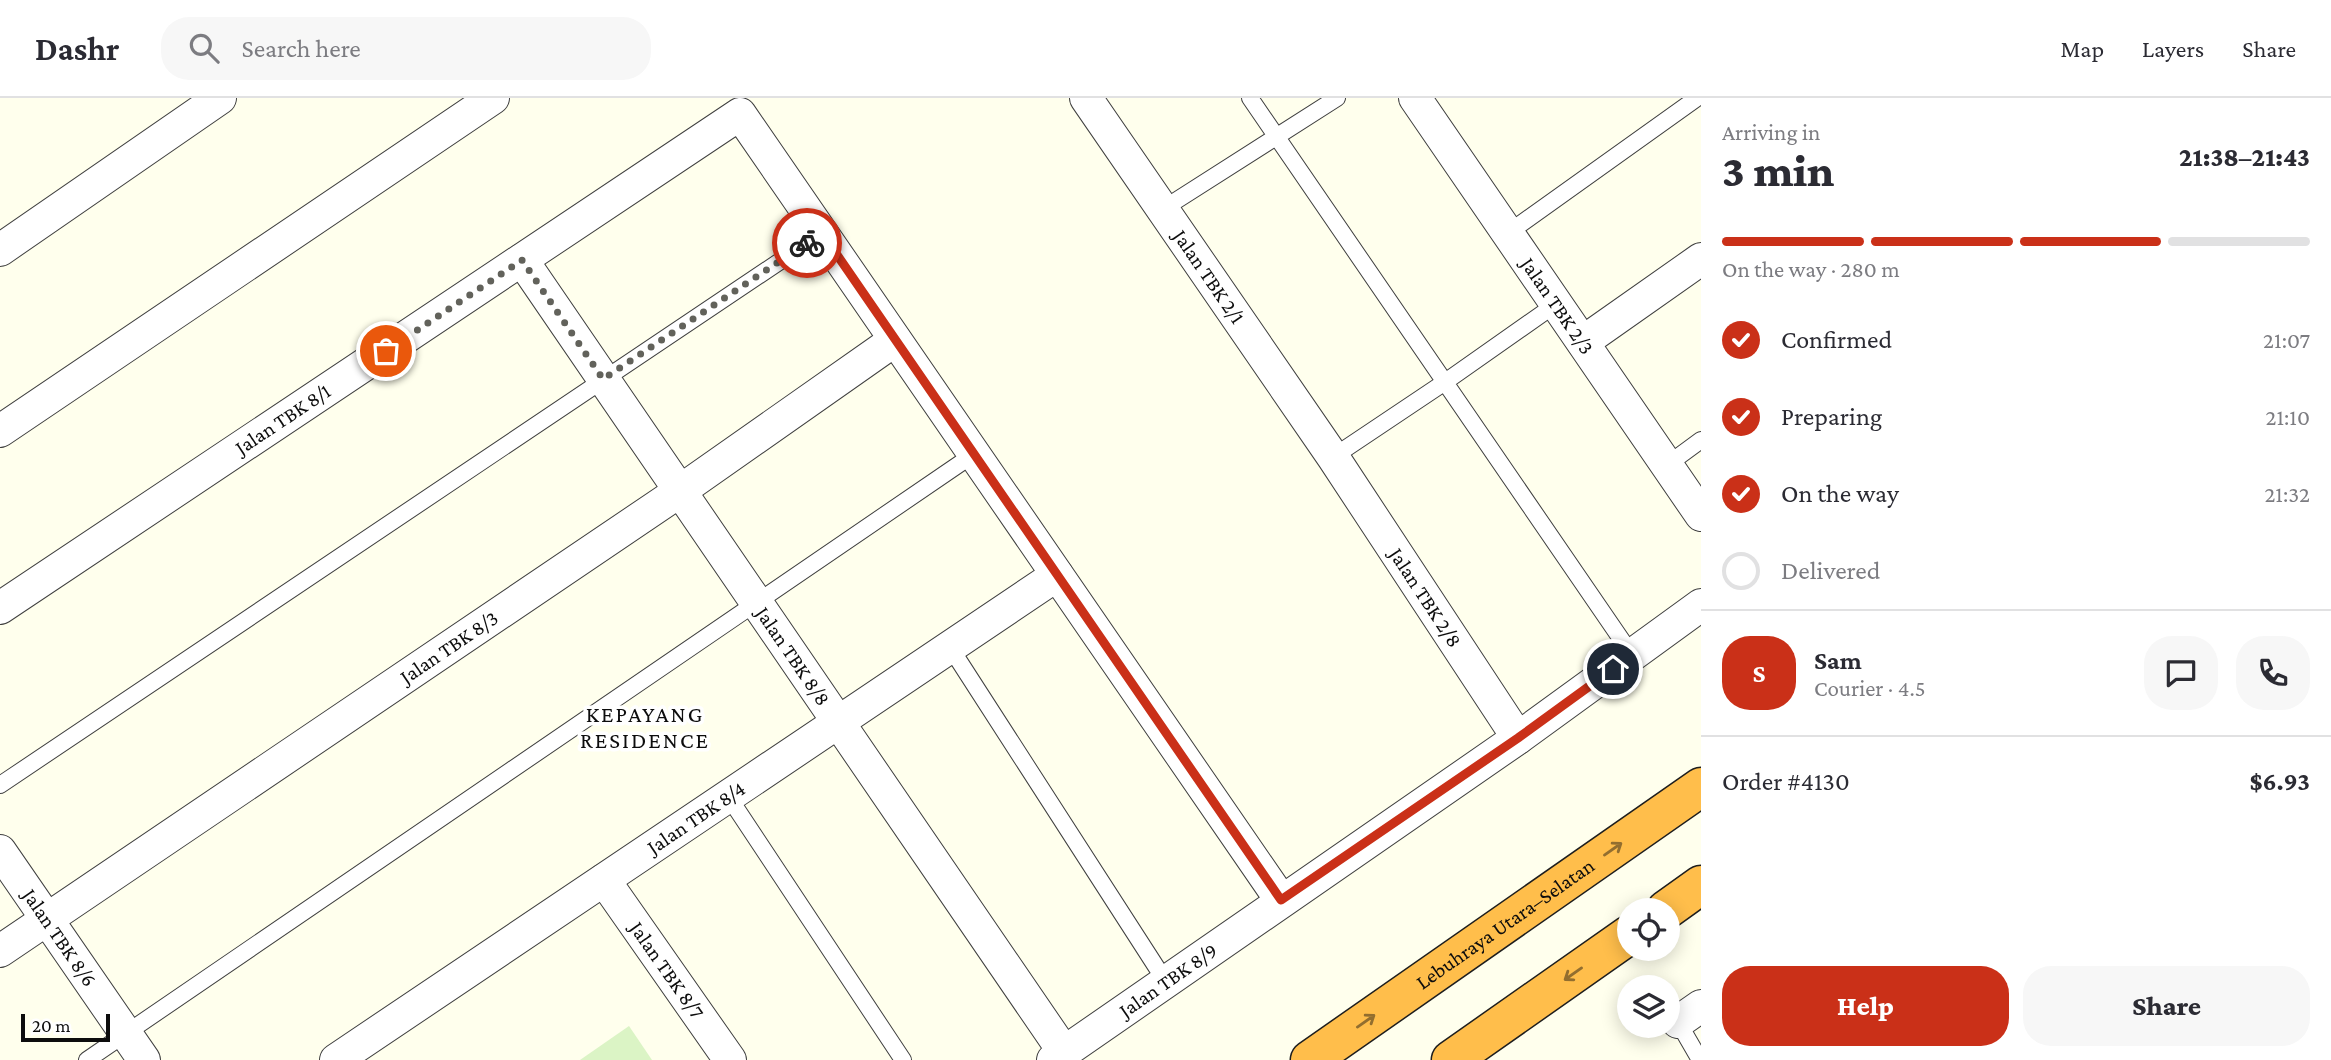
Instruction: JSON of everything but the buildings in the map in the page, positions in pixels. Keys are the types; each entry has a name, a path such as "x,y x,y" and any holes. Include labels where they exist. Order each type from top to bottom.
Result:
{"highway":[{"name":"Lebuhraya Utara–Selatan","path":"1310,1060 1701,788"},
{"path":"1680,900 1701,885"},
{"path":"1451,1060 1617,943"}],"street":[{"path":"0,250 220,98"},
{"path":"0,431 493,98"},
{"name":"Jalan TBK 2/1","path":"1086,98 1334,457"},
{"name":"Jalan TBK 2/3","path":"1429,103 1508,233 1701,515"},
{"name":"Jalan TBK 8/1","path":"0,608 740,114 822,233"},
{"path":"822,233 1281,900"},
{"path":"1583,342 1701,258"},
{"name":"Jalan TBK 8/8","path":"522,260 838,722 1058,1056"},
{"name":"Jalan TBK 8/3","path":"0,951 680,491 895,340"},
{"name":"Jalan TBK 2/8","path":"1334,457 1518,738"},
{"name":"Jalan TBK 8/4","path":"336,1060 1057,575"},
{"name":"Jalan TBK 8/9","path":"1058,1056 1518,738 1701,605"},
{"name":"Jalan TBK 8/6","path":"0,851 144,1060"},
{"name":"Jalan TBK 8/7","path":"604,880 730,1060"}],"lane":[{"path":"1250,98 1632,655"},
{"path":"1163,209 1337,98"},
{"path":"1508,233 1697,98"},
{"path":"0,785 822,233"},
{"path":"1334,457 1556,304"},
{"path":"1667,465 1701,440"},
{"path":"86,1060 974,454"},
{"path":"950,648 1166,982"},
{"path":"728,796 903,1060"},
{"path":"1689,1014 1700,1060"}],"green space":[{"path":"629,1026 652,1060 580,1060"}],"way so far":[{"path":"386,351 522,260 603,379 807,243"}],"district":[{"name":"KEPAYANG RESIDENCE","path":"645,727"}],"route":[{"path":"807,243 822,233 1281,900 1518,738 1613,669"}]}
